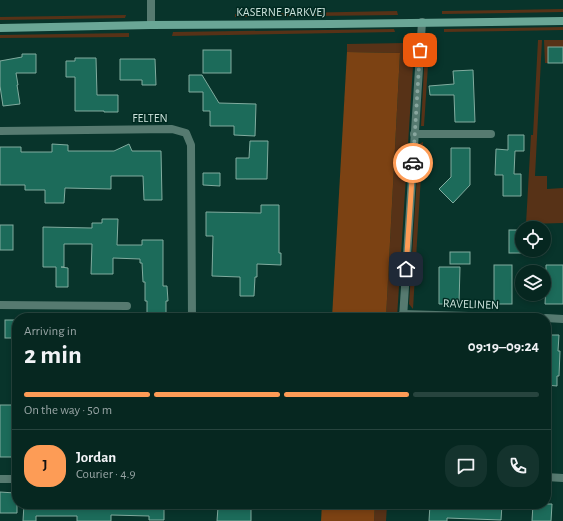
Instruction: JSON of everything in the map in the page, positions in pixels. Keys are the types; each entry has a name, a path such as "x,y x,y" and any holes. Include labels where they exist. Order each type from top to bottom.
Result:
{"street":[{"path":"151,0 151,25"},
{"name":"KASERNE PARKVEJ","path":"0,28 563,21"},
{"name":"RAVELINEN","path":"403,313 422,22"},
{"name":"FELTEN","path":"0,132 172,129 186,134 190,145 192,313"},
{"path":"414,134 491,134"},
{"path":"0,305 127,306"},
{"path":"551,318 563,319"},
{"path":"551,477 563,478"},
{"path":"0,479 12,479"}],"shaded area":[{"path":"563,9 563,12 442,14 442,11"},
{"path":"397,11 398,15 235,17 235,14"},
{"path":"126,15 125,18 0,20 0,17"},
{"path":"563,27 563,30 444,32 444,29"},
{"path":"394,29 395,32 172,36 173,32"},
{"path":"129,33 129,37 0,38 0,35"},
{"path":"538,40 542,40 535,176 547,176 547,189 563,188 563,223 551,223 551,221 526,221 531,135 533,135"},
{"path":"544,40 563,40 563,47 548,47 548,63 545,63"},
{"path":"405,43 411,47 411,50 414,50 397,313 386,313 400,53 347,52 347,44"},
{"path":"425,50 429,50 424,126 421,126"},
{"path":"347,52 400,53 386,313 332,313"},
{"path":"423,142 413,309 409,304 419,144"},
{"path":"322,509 375,509 374,521 321,521"},
{"path":"375,509 387,509 386,521 374,521"}],"building":[{"path":"548,47 563,47 563,63 548,63"},
{"path":"203,50 231,50 231,73 203,73"},
{"path":"22,54 36,54 36,73 16,73 20,104 3,106 0,86 0,61 22,57"},
{"path":"75,58 96,58 97,95 118,95 118,112 75,111 75,77 66,77 66,61 75,61"},
{"path":"120,59 155,59 156,85 142,85 142,80 120,80"},
{"path":"473,70 475,122 455,122 454,95 430,95 429,86 454,84 453,71"},
{"path":"189,75 202,75 219,103 256,104 255,136 234,135 234,126 210,126 210,111 203,111 203,92 189,92"},
{"path":"508,135 524,135 524,151 515,151 514,174 521,174 521,196 503,196 503,175 495,175 496,149 508,150"},
{"path":"250,141 268,141 267,179 236,179 236,158 249,158"},
{"path":"52,144 68,145 68,151 114,151 129,144 132,151 161,151 162,200 144,200 143,176 111,176 111,189 65,188 64,203 45,203 45,190 25,190 25,185 0,185 0,147 21,147 21,152 52,152"},
{"path":"451,148 470,148 470,185 453,203 439,189 451,177"},
{"path":"203,173 220,173 220,186 203,185"},
{"path":"261,205 279,205 279,253 281,253 281,265 257,264 257,277 255,277 254,296 240,296 240,277 212,276 213,236 206,236 206,212 261,213"},
{"path":"102,219 118,219 117,245 142,245 142,240 163,240 163,286 167,286 168,301 166,301 166,313 147,313 147,301 145,301 145,282 143,282 142,263 140,263 140,259 113,258 113,274 91,274 92,244 64,244 64,267 61,267 68,268 68,287 56,287 56,267 43,267 43,227 92,228 92,223 102,223"},
{"path":"0,225 13,225 13,250 0,250"},
{"path":"509,230 515,230 515,253 509,253"},
{"path":"450,252 470,252 470,264 450,264"},
{"path":"494,265 512,265 512,304 494,304"},
{"path":"551,265 563,265 563,304 545,304 545,301 551,301"},
{"path":"439,267 460,267 459,304 439,304"},
{"path":"5,320 12,320 12,338 5,338"},
{"path":"551,335 559,335 558,351 560,351 557,386 551,385"},
{"path":"0,405 12,405 12,457 0,457"},
{"path":"0,492 12,493 12,509 17,509 17,513 0,513"},
{"path":"552,504 551,521 532,521 533,509 551,509"},
{"path":"24,509 164,509 164,520 149,520 149,516 111,515 111,521 77,521 77,516 36,516 36,521 23,521"},
{"path":"218,509 251,509 251,521 217,521"},
{"path":"430,509 502,509 501,520 447,518 447,521 429,521"}],"way so far":[{"path":"413,163 420,50"}],"route":[{"path":"406,269 413,163"}]}
